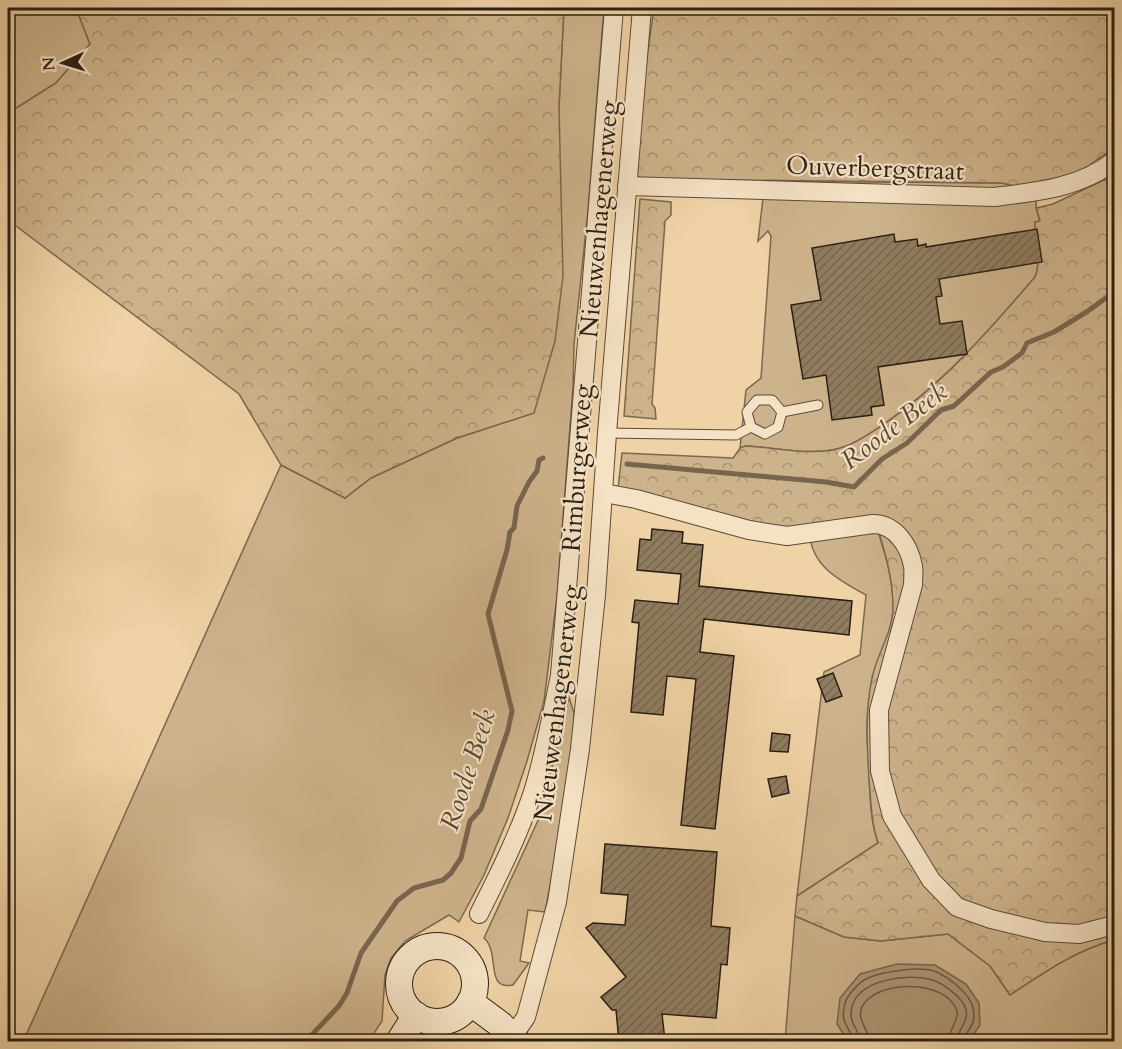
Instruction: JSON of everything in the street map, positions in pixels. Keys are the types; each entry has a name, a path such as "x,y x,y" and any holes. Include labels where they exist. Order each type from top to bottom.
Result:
{"street":[{"name":"Rimburgerweg","path":"479,914 506,859 533,793 549,734 560,675 615,8"},
{"name":"Nieuwenhagenerweg","path":"515,1039 526,1017 558,902 580,749 596,595 642,8"},
{"name":"Ouverbergstraat","path":"627,186 994,197 1047,190 1099,173 1114,161"},
{"path":"604,493 636,499 749,530 788,536 873,524 883,524 894,530 907,549 913,566 913,585 879,710 880,771 891,816 931,880 957,907 991,919 1045,932 1079,934 1114,925"},
{"path":"431,947 449,948 457,952 470,965 475,984 470,1002 464,1011 446,1021 425,1020 409,1009 401,994 400,976 403,967 415,954 431,947"},
{"path":"470,1002 515,1039"},
{"path":"399,1041 416,1015"}],"lane":[{"path":"757,400 772,400 782,412 778,427 765,434 751,427 747,412 757,400"},
{"path":"782,412 818,405"},
{"path":"607,433 736,435 751,427"}],"green space":[{"path":"8,8 76,8 90,44 56,83 15,109 8,107"},
{"path":"76,8 564,8 559,107 563,276 555,341 534,413 457,438 371,478 345,498 281,465 239,394 8,220 8,107 15,109 56,83 90,44"},
{"path":"564,8 604,8 588,211 574,344 573,387 557,596 544,701 508,818 484,875 459,922 449,915 405,941 391,958 385,975 382,1021 369,1041 23,1042 281,465 345,498 371,478 457,438 534,413 559,107"},
{"path":"654,8 1114,8 1114,149 1096,160 1075,178 1037,191 1002,183 637,179 644,79"},
{"path":"1106,179 1114,181 1114,940 1073,956 1010,995 990,966 948,934 881,941 844,937 795,916 797,896 878,843 871,803 867,715 872,678 890,626 893,597 886,556 877,526 781,534 618,489 622,453 733,458 740,448 745,446 821,451 839,449 858,441 903,410 944,376 1035,277 1038,257 1035,222 1040,221 1036,208 1053,204"},
{"path":"765,181 1002,183 1037,191 1036,208 1040,221 1035,222 1038,264 1035,277 944,376 924,394 864,437 845,446 821,451 746,446 740,448 746,390 761,378 771,236 768,231 758,241"},
{"path":"640,199 671,202 671,215 665,221 652,404 655,408 656,419 624,416"},
{"path":"876,525 886,557 893,599 892,621 871,692 867,720 871,807 878,843 797,896 824,672 860,655 866,595 829,572 816,556 810,535"},
{"path":"569,697 574,713 574,737 545,912 528,910 520,961 529,963 513,985 504,985 496,977 492,953 484,938 540,816"},
{"path":"795,916 844,937 881,941 948,934 990,966 1010,995 1073,956 1114,940 1114,1041 785,1042"}],"water":[{"path":"897,964 935,965 966,984 979,1003 980,1025 969,1041 848,1041 837,1024 840,998 860,974"}],"building":[{"path":"1037,229 1042,262 939,279 942,296 936,297 940,324 962,321 967,354 878,367 884,405 871,407 872,415 832,420 826,375 803,379 791,305 821,300 812,248 894,234 895,242 917,239 918,246 926,244 926,247"},
{"path":"652,529 683,532 682,543 703,545 699,586 852,601 849,635 704,619 700,652 734,656 715,829 681,825 696,679 667,676 663,715 631,712 639,623 632,622 635,600 678,604 681,574 637,570 640,539 651,540"},
{"path":"833,673 842,696 826,702 817,679"},
{"path":"772,733 790,735 788,752 770,751"},
{"path":"786,776 789,793 772,797 768,779"},
{"path":"605,844 717,852 711,926 730,928 727,965 721,964 716,1018 662,1014 665,1041 619,1041 616,1010 612,1010 601,997 626,977 586,928 593,923 625,925 628,895 601,893"}],"waterway":[{"name":"Roode Beek","path":"627,464 826,482 854,487 882,459 907,443 941,410 954,406 991,372 1003,367 1022,353 1027,343 1054,332 1114,292"},
{"name":"Roode Beek","path":"305,1042 339,1006 347,993 361,953 397,901 414,888 443,880 451,873 461,858 470,821 481,809 508,730 512,711 488,614 510,532 514,528 517,506 537,471 539,460 543,458"}]}
